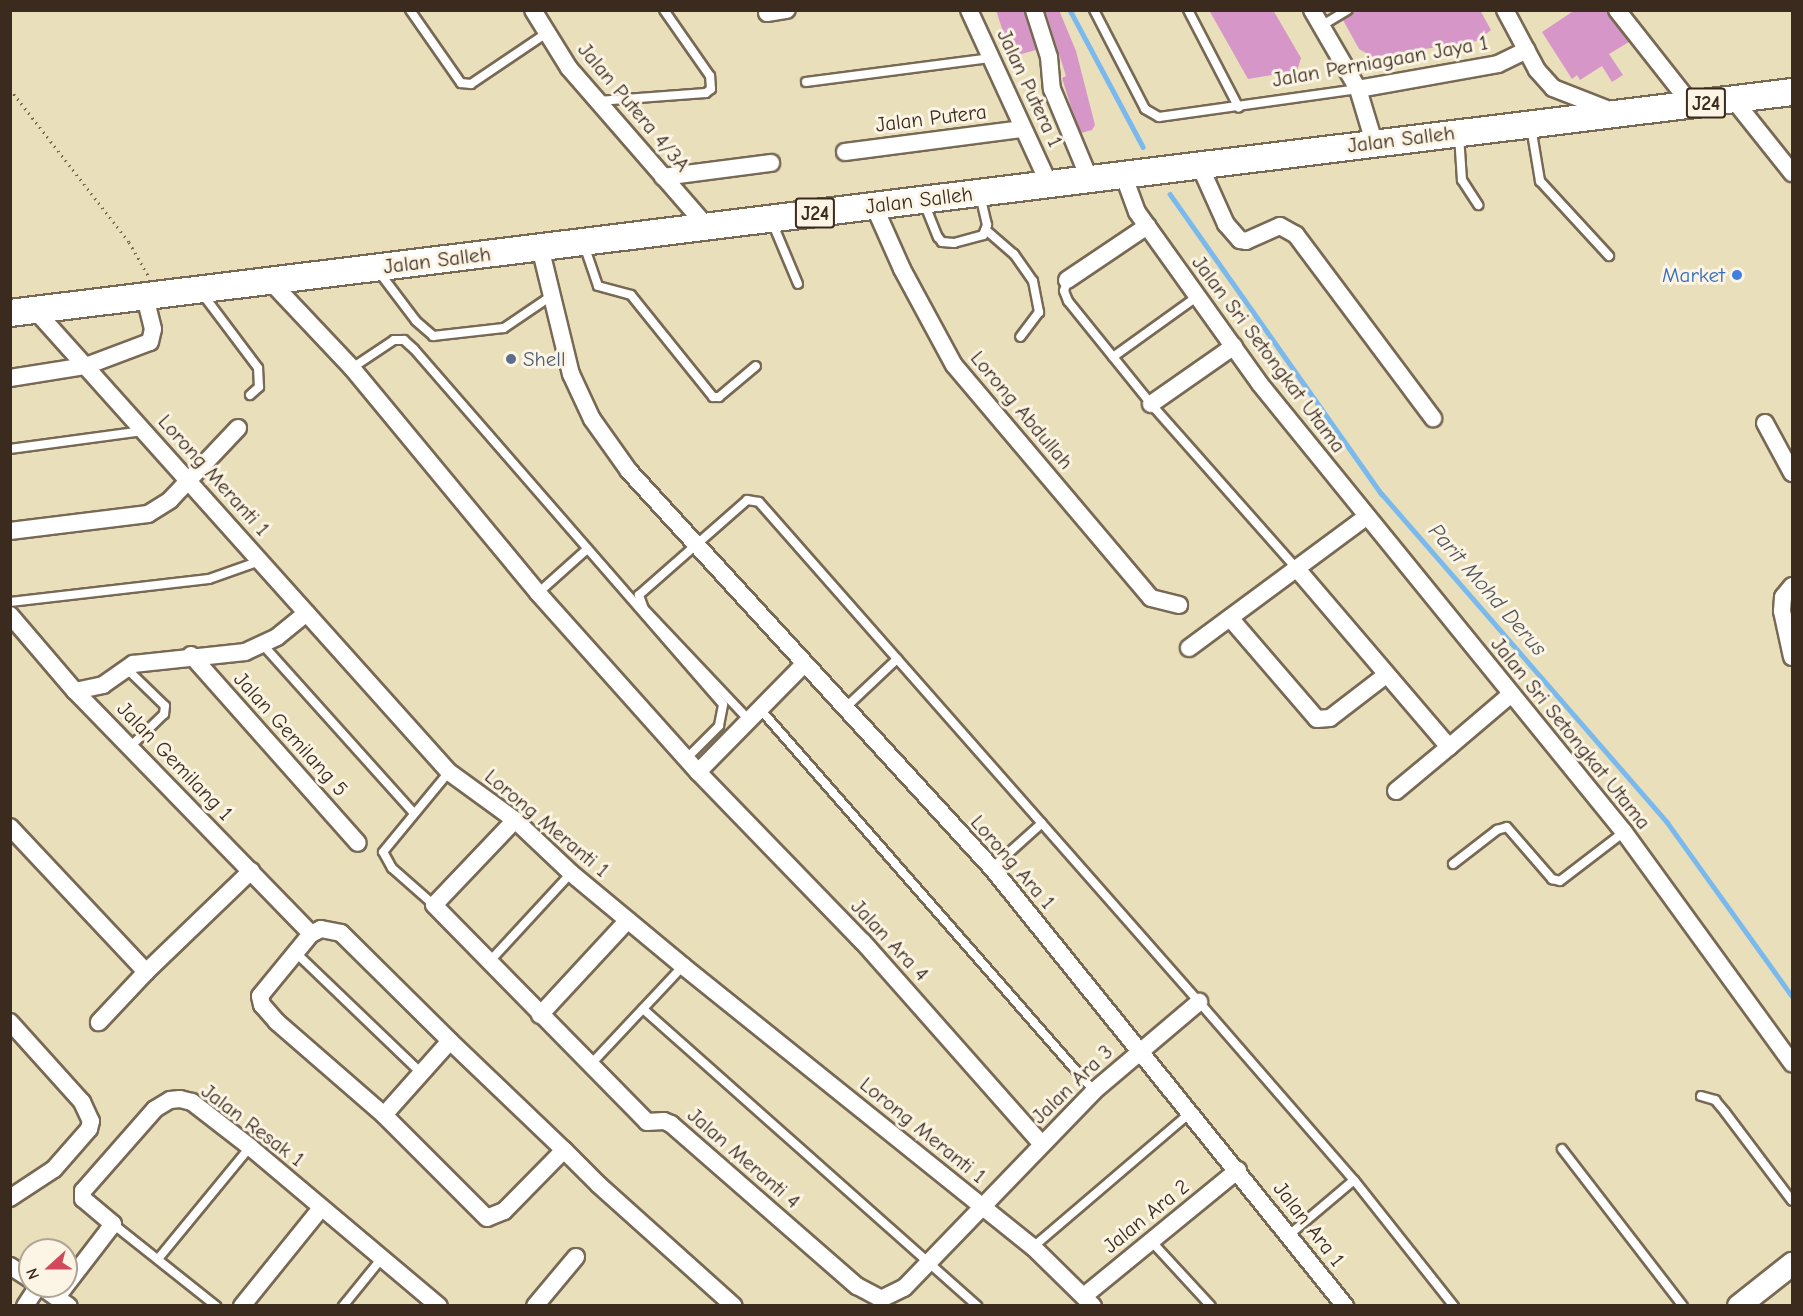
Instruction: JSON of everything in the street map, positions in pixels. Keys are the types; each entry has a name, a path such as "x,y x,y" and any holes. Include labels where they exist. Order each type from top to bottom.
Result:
{"main road":[{"name":"Jalan Salleh","path":"23,311 1792,92"},
{"path":"1738,1305 1792,1264"}],"street":[{"name":"Jalan Putera 4/3A","path":"533,10 545,34 598,101 707,227"},
{"path":"767,13 787,10"},
{"name":"Jalan Putera 1","path":"969,10 1049,184"},
{"path":"1034,10 1049,57 1053,89 1089,178"},
{"path":"1312,10 1358,89 1374,142"},
{"path":"1505,10 1536,70 1553,87 1577,100 1619,113"},
{"path":"1617,10 1691,104"},
{"name":"Jalan Perniagaan Jaya 1","path":"1358,89 1498,64 1527,50"},
{"path":"1732,99 1792,172"},
{"name":"Jalan Putera","path":"845,152 1023,129"},
{"path":"663,177 771,163"},
{"path":"1199,164 1226,224 1240,240 1246,242 1280,226 1296,235 1433,418"},
{"name":"Jalan Sri Setongkat Utama","path":"1123,174 1128,197 1234,346 1366,518 1624,832 1792,1063"},
{"name":"Lorong Abdullah","path":"874,206 902,269 954,365 1151,598 1179,605"},
{"path":"1067,280 1147,226"},
{"name":"Lorong Ara 1","path":"540,247 571,374 592,418 629,471 696,546 743,594 844,709 992,868 1238,1170"},
{"name":"Jalan Ara 4","path":"270,281 352,368 538,593 686,759 864,942 1042,1144"},
{"path":"10,378 86,366 150,342 153,329 152,295"},
{"name":"Lorong Meranti 1","path":"23,311 86,366 449,772 515,820 571,873 683,966 1033,1246 1088,1301"},
{"path":"1151,404 1234,346"},
{"path":"1765,423 1792,473"},
{"path":"10,531 140,517 163,505 238,428"},
{"path":"1189,648 1366,518"},
{"path":"1296,569 1449,747"},
{"path":"1792,586 1783,597 1782,610 1792,657"},
{"path":"75,691 103,685 125,668 191,655 245,652 263,645 307,614"},
{"name":"Jalan Gemilang 1","path":"10,615 75,691 311,934"},
{"path":"1230,618 1317,719 1330,718 1386,675"},
{"name":"Jalan Gemilang 5","path":"191,655 358,843"},
{"path":"698,772 804,664"},
{"path":"1396,791 1510,695"},
{"path":"434,905 515,820"},
{"path":"10,827 146,972"},
{"path":"99,1022 146,972 251,871"},
{"name":"Jalan Meranti 4","path":"434,905 647,1122 664,1120 671,1124 869,1295 880,1299 893,1295 931,1263 984,1208"},
{"path":"540,1014 628,920"},
{"path":"564,1150 504,1211 487,1218 384,1115 262,1005 260,996 311,934 321,929 341,933 564,1150 734,1305"},
{"name":"Jalan Ara 3","path":"984,1208 1094,1091 1199,1002"},
{"path":"10,1022 82,1102 91,1121 89,1129 54,1169 10,1198"},
{"path":"384,1115 450,1041"},
{"name":"Jalan Resak 1","path":"113,1224 83,1199 83,1191 155,1109 170,1100 192,1102 250,1147 439,1305"},
{"name":"Jalan Ara 1","path":"1238,1170 1345,1305"},
{"name":"Jalan Ara 2","path":"1088,1301 1151,1241 1238,1170"},
{"path":"243,1305 321,1208"},
{"path":"63,1301 113,1224"},
{"path":"535,1305 576,1257"}],"lane":[{"path":"410,10 461,83 471,84 545,34"},
{"path":"598,101 706,93 711,88 710,76 664,10"},
{"name":"Jalan Perniagaan Jaya 1","path":"1094,10 1145,109 1159,117 1239,108 1358,89"},
{"path":"1188,10 1239,108"},
{"path":"1321,26 1348,10"},
{"path":"806,82 991,58"},
{"path":"1530,123 1540,181 1609,256"},
{"path":"1458,132 1462,180 1478,205"},
{"path":"980,193 986,230 1014,254 1034,282 1039,312 1020,337"},
{"path":"923,200 942,242 979,238 986,230"},
{"path":"771,219 798,284"},
{"path":"583,242 598,286 631,296 713,397 719,397 756,366"},
{"path":"376,267 416,321 433,336 504,328 551,296"},
{"path":"1067,280 1064,291 1068,301 1151,404 1296,569"},
{"path":"199,289 258,368 259,387 250,395"},
{"path":"1113,357 1198,296"},
{"path":"352,368 394,340 404,340 585,550 723,705 719,726 686,759"},
{"path":"10,449 143,431"},
{"path":"1094,1091 754,715 640,602 643,588 696,546 747,500 759,502 1199,1002 1354,1180 1454,1305"},
{"path":"538,593 585,550"},
{"path":"10,602 208,579 260,561"},
{"path":"263,645 414,813"},
{"path":"844,709 897,659"},
{"path":"125,668 165,706 164,714 130,747"},
{"path":"434,905 383,857 390,840 449,772"},
{"path":"992,868 1042,824"},
{"path":"1453,864 1497,830 1508,827 1552,879 1560,881 1624,832"},
{"path":"489,962 571,873"},
{"path":"296,953 422,1073"},
{"path":"590,1065 683,966"},
{"path":"642,1009 978,1305"},
{"path":"1701,1096 1715,1100 1792,1201"},
{"path":"1033,1246 1190,1113"},
{"path":"158,1259 250,1147"},
{"path":"1562,1149 1683,1305"},
{"path":"1289,1235 1354,1180"},
{"path":"113,1224 216,1305"},
{"path":"1151,1241 1210,1305"},
{"path":"343,1305 382,1258"}],"path":[{"path":"10,89 129,242 152,295"}],"building":[{"path":"996,10 1024,10 1036,50 1011,57"},
{"path":"1045,10 1059,10 1076,51 1095,125 1092,130 1081,133 1062,78 1066,76"},
{"path":"1209,10 1273,10 1301,58 1297,71 1248,79"},
{"path":"1354,10 1480,10 1491,30 1477,41 1373,57 1359,49 1343,20"},
{"path":"1575,10 1607,10 1629,42 1609,54 1623,75 1612,82 1602,66 1580,80 1577,75 1572,79 1542,32"}],"waterway":[{"path":"1070,10 1143,147"},
{"name":"Parit Mohd Derus","path":"1170,194 1382,494 1667,822 1792,996"}],"place":[{"name":"Market","path":"1737,275"},
{"name":"Shell","path":"511,359"}]}
